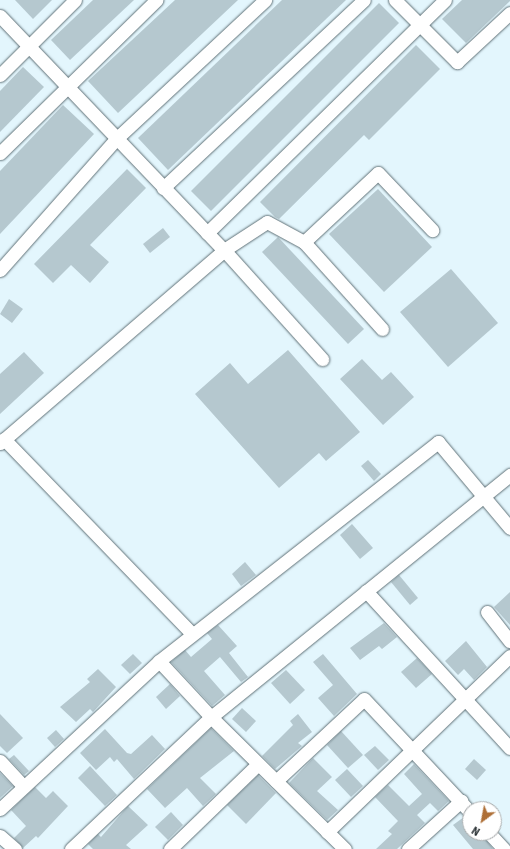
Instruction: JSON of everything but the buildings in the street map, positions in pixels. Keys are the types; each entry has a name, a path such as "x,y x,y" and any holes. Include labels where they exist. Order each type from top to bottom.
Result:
{"street":[{"path":"0,75 75,0"},
{"path":"0,153 66,86 156,0"},
{"path":"0,270 116,140 265,0"},
{"path":"163,188 364,0"},
{"path":"394,0 457,62 510,13"},
{"path":"207,233 446,0"},
{"path":"0,16 116,140 224,250 322,359"},
{"path":"304,242 378,173 432,230"},
{"path":"192,634 2,441 224,250 268,222 304,242 382,329"},
{"path":"0,809 159,661 438,442 510,528"},
{"path":"71,849 211,718 482,496 510,475"},
{"path":"366,591 510,748"},
{"path":"487,612 510,641"},
{"path":"327,832 510,656"},
{"path":"159,661 211,718 345,849"},
{"path":"276,781 364,698 413,748 461,802 408,849"},
{"path":"0,761 24,787"},
{"path":"170,849 258,764"},
{"path":"0,836 15,849"},
{"path":"496,841 504,849"}]}
